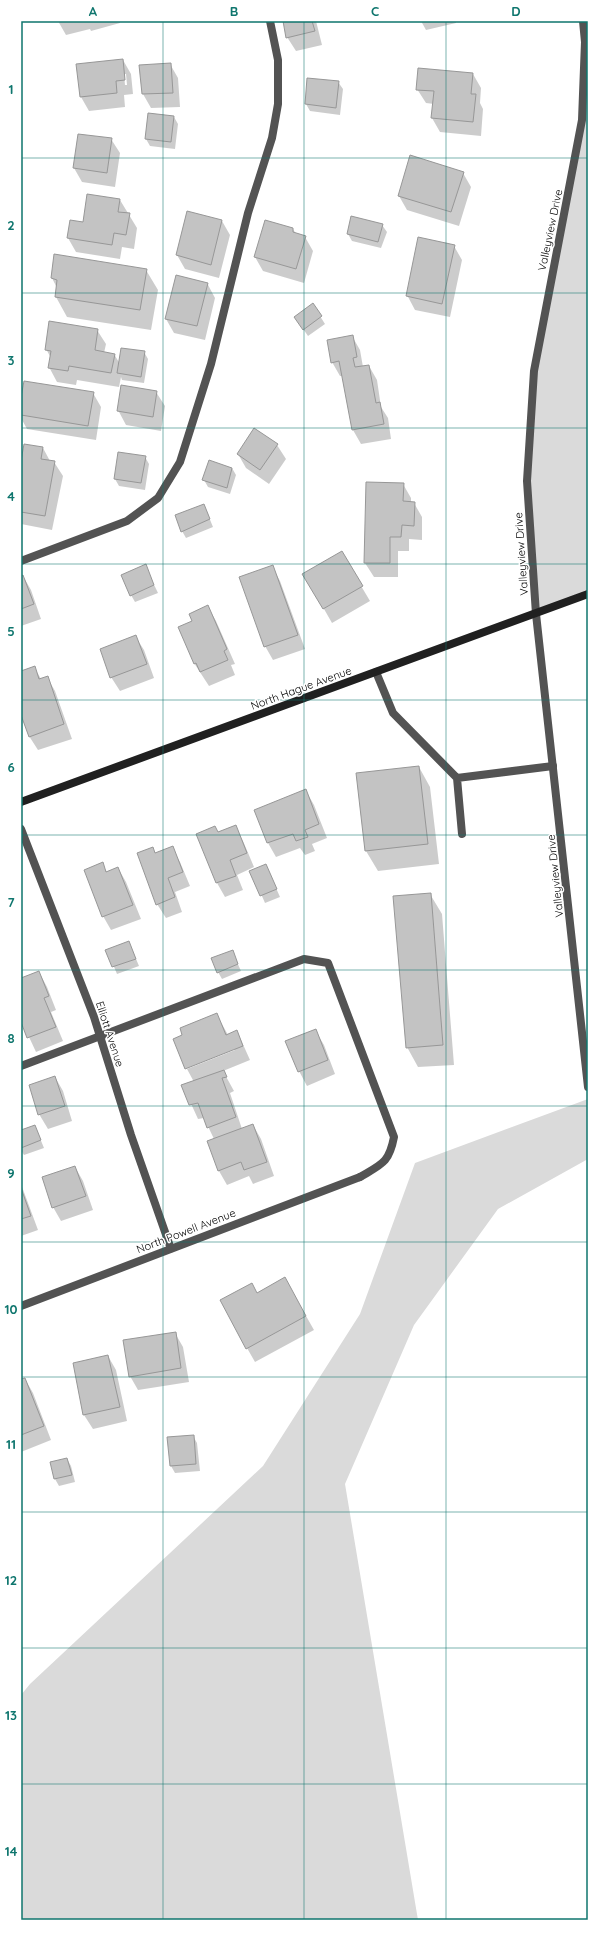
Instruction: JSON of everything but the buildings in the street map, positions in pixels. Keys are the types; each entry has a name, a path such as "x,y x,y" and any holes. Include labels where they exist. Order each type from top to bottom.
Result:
{"main road":[{"name":"North Hague Avenue","path":"21,802 588,594"}],"street":[{"path":"21,561 127,521 158,498 180,462 210,364 248,213 272,138 278,104 278,60 270,21"},
{"name":"Valleyview Drive","path":"583,21 585,42 582,120 535,363 529,425 527,481 536,614 588,1087"},
{"path":"376,672 393,713 457,778 462,834"},
{"path":"457,778 553,766"},
{"name":"Elliott Avenue","path":"21,829 100,1036 170,1249"},
{"name":"North Powell Avenue","path":"21,1306 360,1177 379,1166 391,1154 394,1137 328,963 304,959 100,1036"},
{"path":"21,1066 100,1036"}],"shaded area":[{"path":"583,21 588,21 588,594 536,614 527,481 534,371 582,120"},
{"path":"588,1099 588,1159 498,1209 414,1325 345,1484 418,1920 21,1920 21,1695 30,1684 263,1466 360,1314 415,1163"}]}
